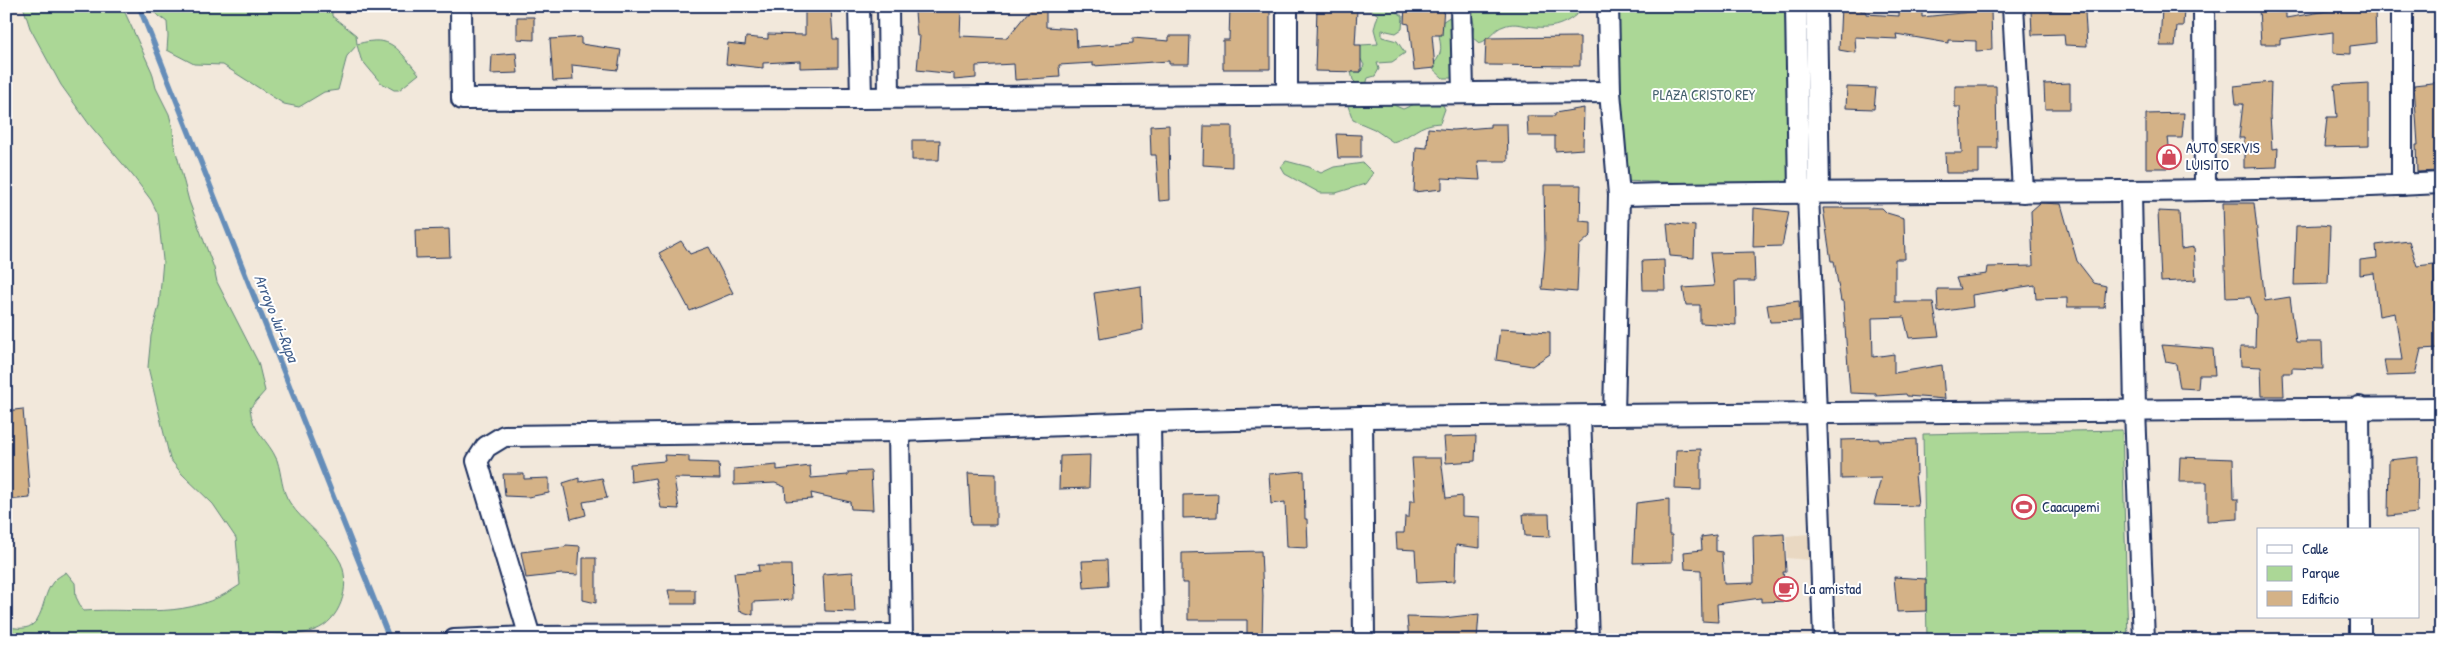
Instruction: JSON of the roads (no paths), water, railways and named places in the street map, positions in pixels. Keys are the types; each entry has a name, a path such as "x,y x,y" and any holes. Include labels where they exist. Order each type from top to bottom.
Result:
{"street":[{"path":"461,6 462,99 1610,92"},
{"path":"859,6 861,98"},
{"path":"888,6 889,97"},
{"path":"1287,6 1288,94"},
{"path":"1461,6 1463,92"},
{"path":"1608,6 1610,92 1618,195 1614,415"},
{"path":"1796,6 1809,192 1824,640"},
{"path":"1809,192 1816,6"},
{"path":"2013,6 2024,192"},
{"path":"2204,6 2205,189"},
{"path":"2402,6 2402,185"},
{"path":"1618,195 1809,192 2130,192 2441,183"},
{"path":"2130,192 2135,410 2144,640"},
{"path":"2359,407 2360,528"},
{"path":"530,637 477,461 486,447 504,436 899,431 1150,422 1362,418 2359,407 2441,408"},
{"path":"1580,416 1588,640"},
{"path":"1362,418 1364,640"},
{"path":"1150,422 1152,640"},
{"path":"454,640 530,637 902,637 899,431"},
{"path":"2360,618 2360,640"}],"waterway":[{"name":"Arroyo Jui-Rupa","path":"139,6 390,640"}],"place":[{"name":"AUTO SERVIS LUISITO","path":"2169,157"},
{"name":"Caacupemi","path":"2024,507"},
{"name":"La amistad","path":"1786,589"}],"park label":[{"name":"PLAZA CRISTO REY","path":"1704,95"}]}
